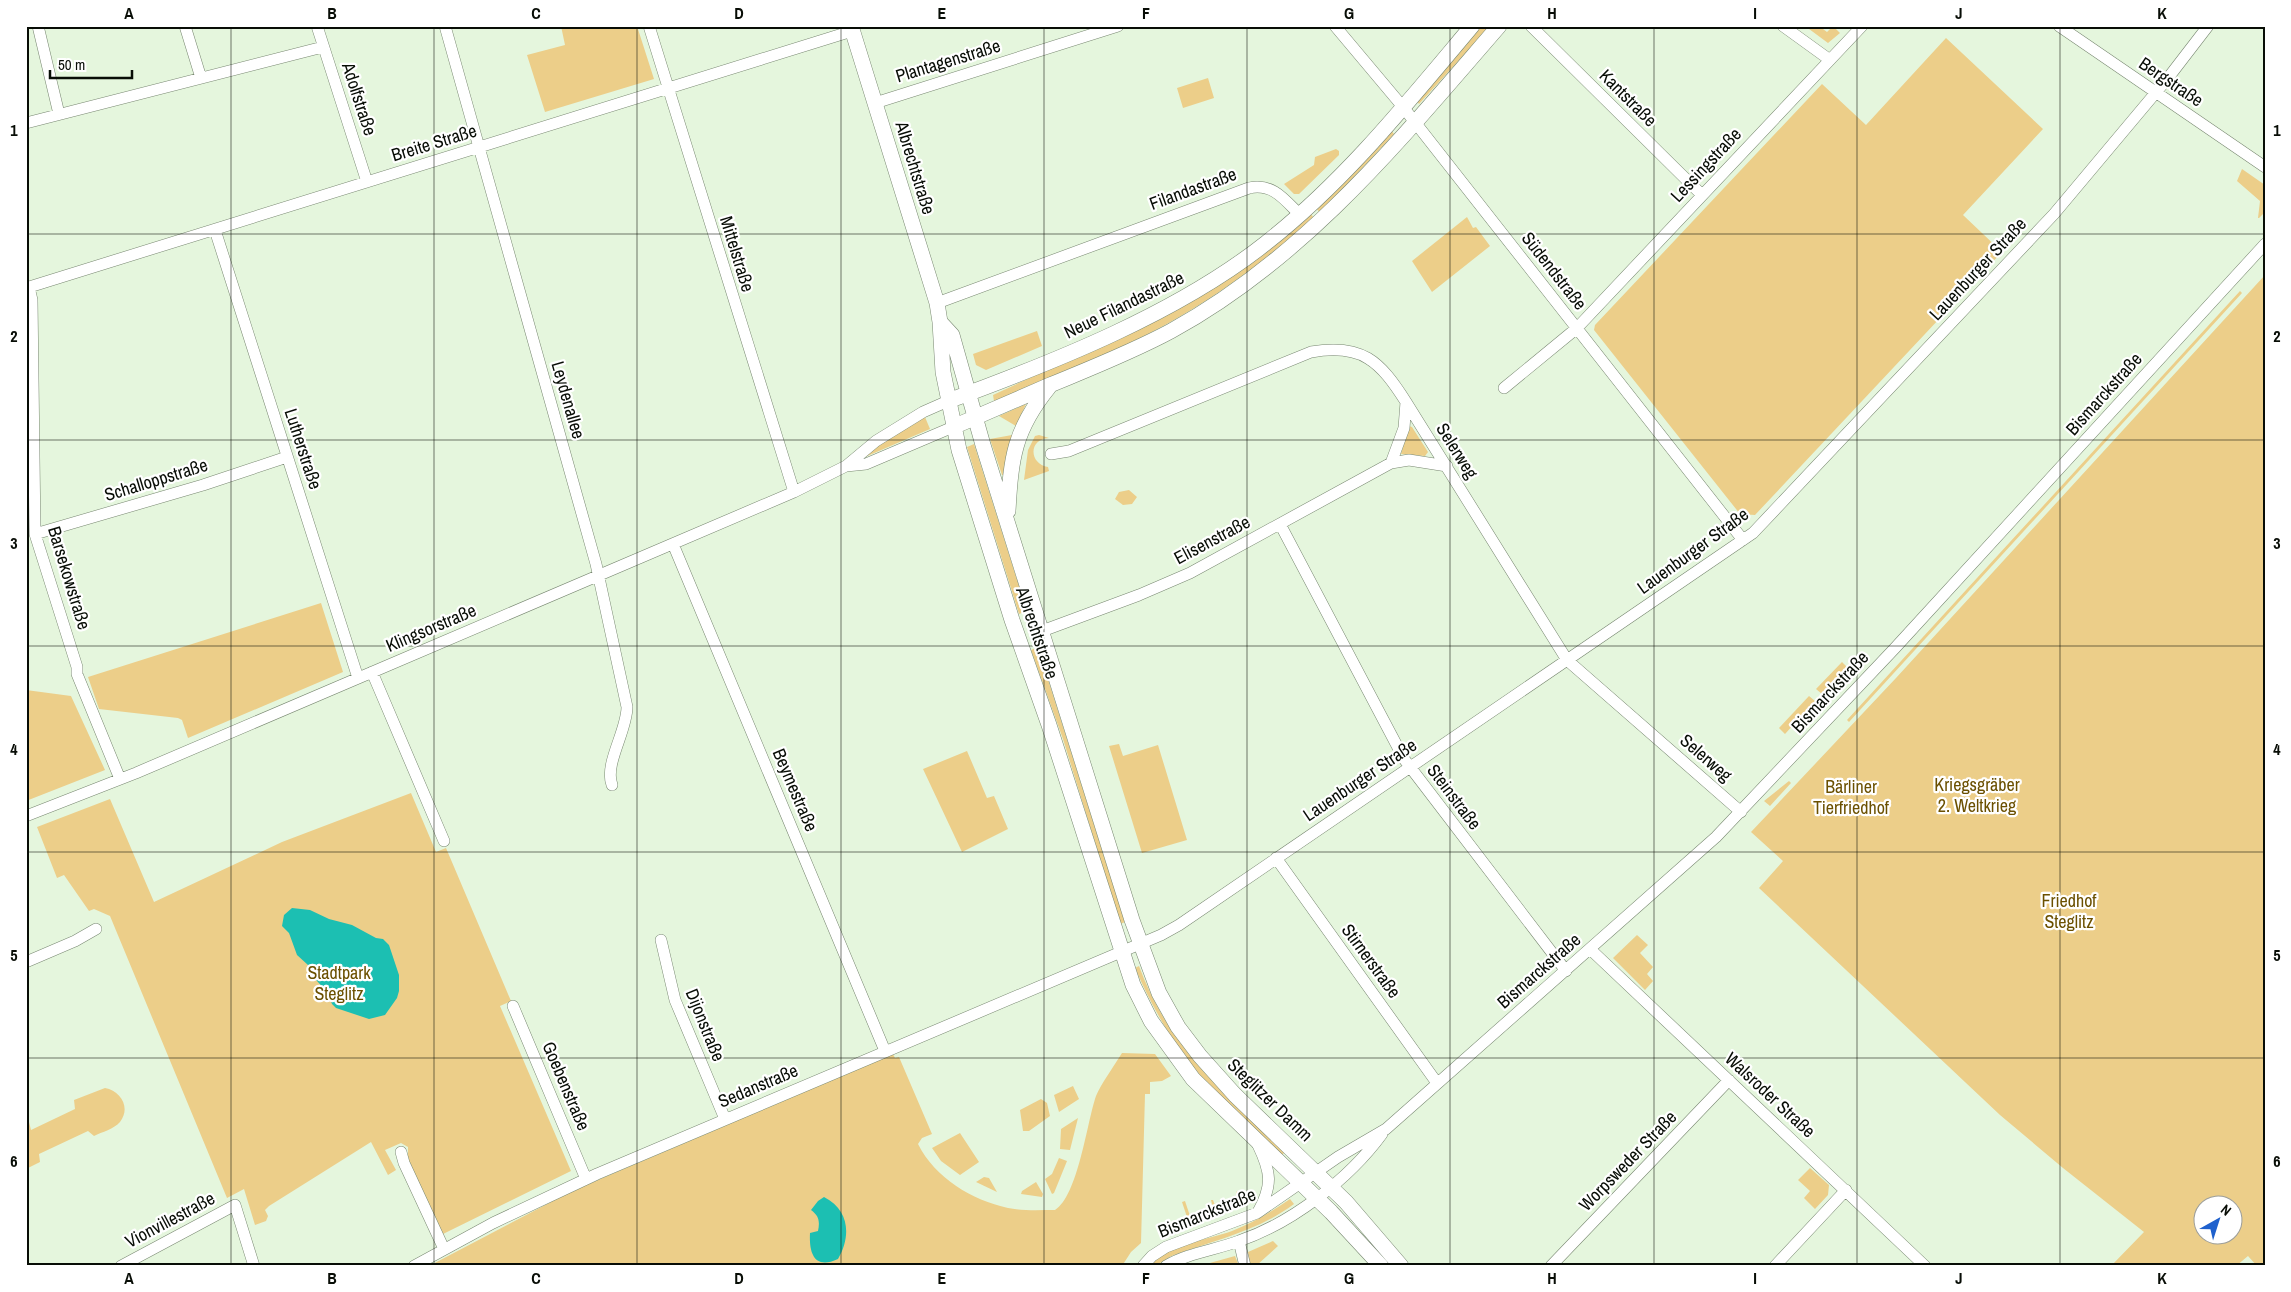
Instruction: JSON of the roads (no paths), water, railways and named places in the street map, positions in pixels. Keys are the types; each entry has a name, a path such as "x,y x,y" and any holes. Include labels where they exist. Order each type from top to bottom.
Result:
{"main road":[{"path":"1300,215 1354,162 1472,26"},
{"path":"953,427 1117,357 1172,330 1241,286 1298,242 1360,183 1500,26"},
{"name":"Albrechtstraße","path":"852,29 937,302 941,354 953,427 1022,649 1050,725 1121,951"},
{"name":"Neue Filandastraße","path":"948,401 1063,355 1162,310 1224,274 1300,215"},
{"name":"Albrechtstraße","path":"940,322 952,335 1008,523 1140,943"},
{"path":"1008,523 1010,475 1016,441 1023,424 1050,385"},
{"path":"1022,649 1043,636"},
{"name":"Steglitzer Damm","path":"1140,943 1162,999 1178,1027 1200,1056 1235,1094 1317,1172 1382,1242 1401,1266"},
{"path":"1121,951 1133,986 1145,1010 1168,1046 1193,1079 1302,1183 1381,1266"}],"street":[{"path":"38,26 59,114"},
{"path":"185,26 201,78"},
{"name":"Adolfstraße","path":"317,26 367,182"},
{"name":"Leydenallee","path":"445,26 599,576 627,707 625,723 610,772 612,785"},
{"name":"Mittelstraße","path":"649,26 794,492"},
{"name":"Plantagenstraße","path":"875,103 1118,26"},
{"name":"Südendstraße","path":"1335,26 1403,107 1743,540"},
{"name":"Kantstraße","path":"1530,26 1702,195"},
{"path":"1783,26 1830,60"},
{"name":"Lessingstraße","path":"1577,328 1862,26"},
{"name":"Bergstraße","path":"2059,26 2265,167"},
{"name":"Lauenburger Straße","path":"1121,951 1179,925 1753,533 2054,214 2156,93 2208,26"},
{"name":"Breite Straße","path":"28,288 852,29"},
{"path":"26,123 323,47"},
{"name":"Filandastraße","path":"937,302 1249,188 1260,186 1271,188 1300,215"},
{"name":"Lutherstraße","path":"215,230 358,678"},
{"name":"Bismarckstraße","path":"1166,1266 1239,1242 1277,1225 1316,1198 1347,1172 1386,1128 1705,848 1895,648 2265,244"},
{"name":"Barsekowstraße","path":"28,288 32,300 35,534 72,650 77,674 120,779"},
{"path":"1504,388 1577,328"},
{"name":"Selerweg","path":"1051,454 1069,451 1311,352 1332,348 1352,351 1370,359 1391,378 1568,660 1741,812"},
{"name":"Klingsorstraße","path":"26,816 120,779 794,492 846,466 876,441 923,412 948,401"},
{"path":"1392,463 1404,428 1406,402"},
{"name":"Klingsorstraße","path":"846,466 866,464 953,427"},
{"name":"Schalloppstraße","path":"35,534 203,485 287,457"},
{"name":"Elisenstraße","path":"1043,636 1172,581 1392,463 1408,460 1446,466"},
{"name":"Steinstraße","path":"1280,524 1410,767 1566,971"},
{"name":"Beymestraße","path":"673,544 885,1051"},
{"path":"372,672 444,841"},
{"name":"Stirnerstraße","path":"1276,858 1437,1084"},
{"path":"26,962 75,941 96,929"},
{"name":"Dijonstraße","path":"661,940 675,1000 725,1119"},
{"name":"Walsroder Straße","path":"1590,949 1925,1266"},
{"name":"Sedanstraße","path":"414,1266 509,1215 586,1179 1121,951"},
{"name":"Goebenstraße","path":"513,1006 586,1179"},
{"name":"Worpsweder Straße","path":"1551,1266 1729,1080"},
{"name":"Bismarckstraße","path":"1143,1266 1152,1256 1166,1247 1257,1213 1386,1128"},
{"path":"1253,1137 1262,1153 1269,1176 1268,1191 1257,1213"},
{"path":"401,1152 404,1163 444,1249"},
{"path":"1775,1266 1846,1190"},
{"name":"Vionvillestraße","path":"122,1266 235,1205 254,1266"},
{"path":"1239,1242 1245,1266"}],"water":[{"path":"292,908 310,910 329,919 352,925 376,938 383,939 389,945 399,975 399,991 397,998 385,1015 369,1019 336,1008 332,1004 328,993 317,981 308,965 297,955 289,933 282,926 284,915"},
{"path":"824,1197 833,1202 839,1209 846,1225 845,1242 842,1251 838,1259 830,1262 818,1261 812,1253 811,1247 810,1233 818,1231 819,1224 816,1214 811,1210"}],"park label":[{"name":"Kriegsgräber 2. Weltkrieg","path":"1977,795"},
{"name":"Bärliner Tierfriedhof","path":"1851,798"},
{"name":"Friedhof Steglitz","path":"2069,911"},
{"name":"Stadtpark Steglitz","path":"339,983"}]}
